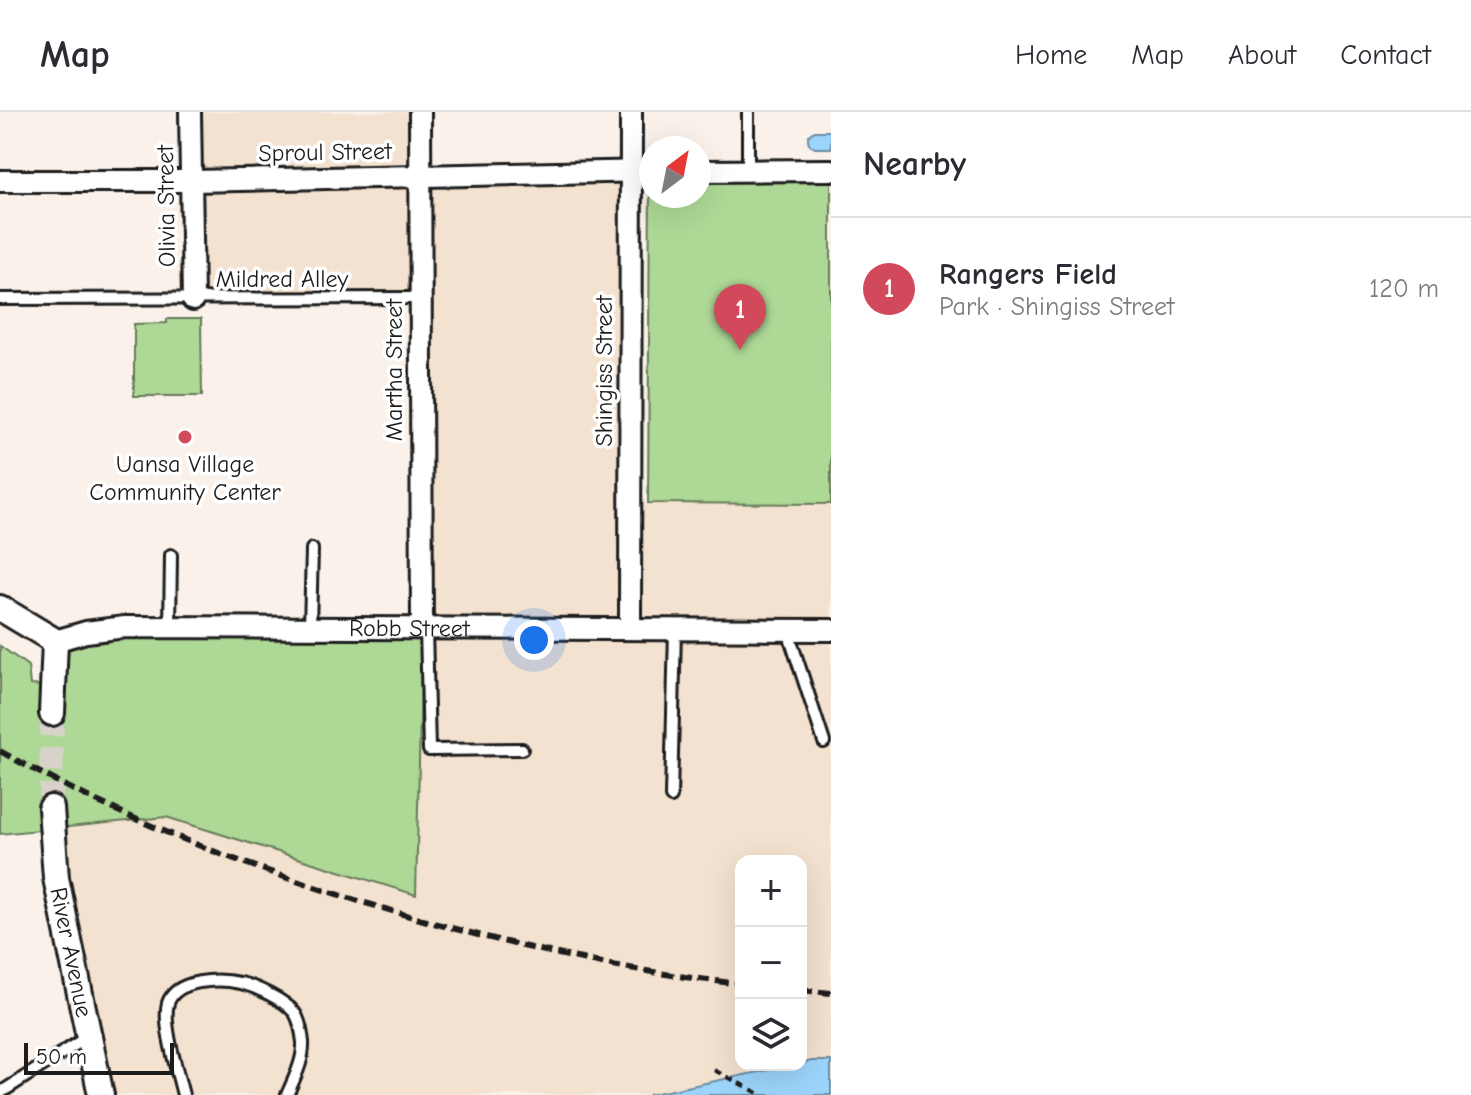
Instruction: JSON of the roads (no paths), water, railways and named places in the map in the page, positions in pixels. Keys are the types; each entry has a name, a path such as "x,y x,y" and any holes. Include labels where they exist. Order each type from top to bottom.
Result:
{"street":[{"name":"Olivia Street","path":"190,112 193,300"},
{"name":"Martha Street","path":"420,112 419,298 424,628"},
{"name":"Shingiss Street","path":"630,629 631,112"},
{"path":"711,171 831,170"},
{"name":"Sproul Street","path":"0,181 192,181 639,171"},
{"path":"0,608 55,641 52,713"},
{"name":"Robb Street","path":"55,641 86,632 125,627 831,630"},
{"name":"River Avenue","path":"51,808 56,878 101,1095"}],"lane":[{"path":"748,112 748,170"},
{"name":"Mildred Alley","path":"0,299 419,298"},
{"path":"310,628 312,549"},
{"path":"170,627 171,555"},
{"path":"424,628 429,750 522,749"},
{"path":"671,797 675,630"},
{"path":"793,630 791,641 824,742"},
{"path":"183,1095 168,1034 168,1004 175,991 199,981 241,983 278,998 296,1014 303,1043 298,1070 287,1095"},
{"path":"0,1093 88,1036"}],"water":[{"path":"815,131 831,131 831,148 810,145 808,136"},
{"path":"831,1061 831,1095 648,1095 764,1071 807,1071 807,1062"}],"tunnel":[{"path":"51,808 52,713"}],"railway":[{"path":"0,751 140,821 237,860 336,894 473,934 562,955 651,972 735,983"},
{"path":"807,991 831,993"}],"place":[{"name":"Rangers Field","path":"740,350"},
{"name":"Uansa Village Community Center","path":"185,437"}]}
